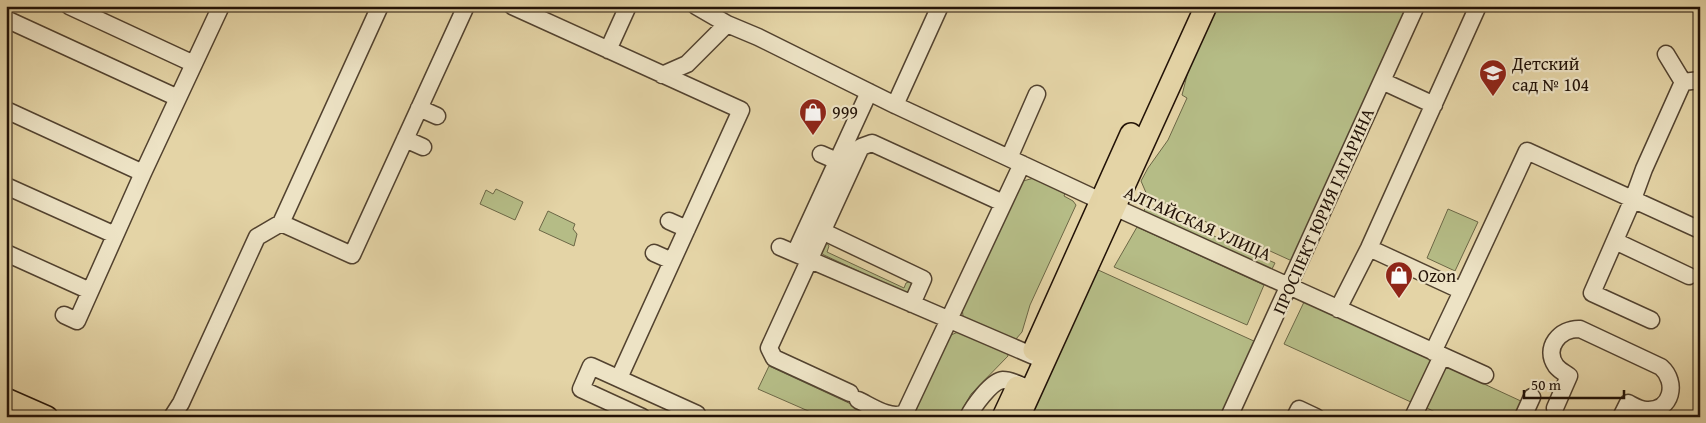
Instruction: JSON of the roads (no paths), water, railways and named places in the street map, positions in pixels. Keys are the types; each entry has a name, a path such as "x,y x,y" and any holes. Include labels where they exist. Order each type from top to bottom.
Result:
{"main road":[{"path":"1108,204 1189,6"},
{"path":"1003,417 1025,387 1108,204 1206,6"},
{"path":"1019,417 1025,387"},
{"path":"6,399 47,417"}],"street":[{"path":"69,6 194,64"},
{"path":"64,315 77,320 220,6"},
{"path":"172,417 181,403 257,237 281,223 380,6"},
{"path":"281,223 352,255 466,6"},
{"path":"512,6 741,110 619,378"},
{"path":"608,50 628,6"},
{"name":"АЛТАЙСКАЯ УЛИЦА","path":"696,6 727,24 758,37 895,105 1485,376"},
{"path":"895,105 940,6"},
{"name":"ПРОСПЕКТ ЮРИЯ ГАГАРИНА","path":"1229,417 1416,6"},
{"path":"1338,309 1369,248 1478,6"},
{"path":"6,19 178,98"},
{"path":"662,75 688,64 727,24"},
{"path":"1666,54 1683,82"},
{"path":"1683,82 1700,80"},
{"path":"1382,81 1434,105"},
{"path":"1651,320 1592,292 1683,82"},
{"path":"869,92 795,253 769,348 774,358 892,416 899,416 905,413 1003,202 1037,94"},
{"path":"419,108 437,116"},
{"path":"6,110 143,174"},
{"path":"405,139 423,147"},
{"path":"795,253 822,231 860,147 872,144 1003,202"},
{"path":"1414,417 1462,291 1527,151 1700,230"},
{"path":"821,154 836,161"},
{"path":"6,186 115,236"},
{"path":"669,221 687,229"},
{"path":"822,231 923,279 912,304"},
{"path":"1615,241 1690,276"},
{"path":"1369,248 1462,291"},
{"path":"654,252 672,261"},
{"path":"6,253 90,291"},
{"path":"795,253 1038,358"},
{"path":"1555,408 1569,376 1561,371 1553,361 1554,342 1567,330 1580,328 1661,367 1671,381 1670,392 1664,403 1652,410 1646,410 1628,403 1621,417"},
{"path":"642,417 581,389 591,366 697,414 696,417"},
{"path":"968,417 975,403 998,381 1005,380 1025,387"},
{"path":"1523,417 1532,397"},
{"path":"1295,417 1299,408 1316,417"}],"place":[{"name":"Детский сад № 104","path":"1493,97"},
{"name":"999","path":"813,136"},
{"name":"Ozon","path":"1399,299"}]}
